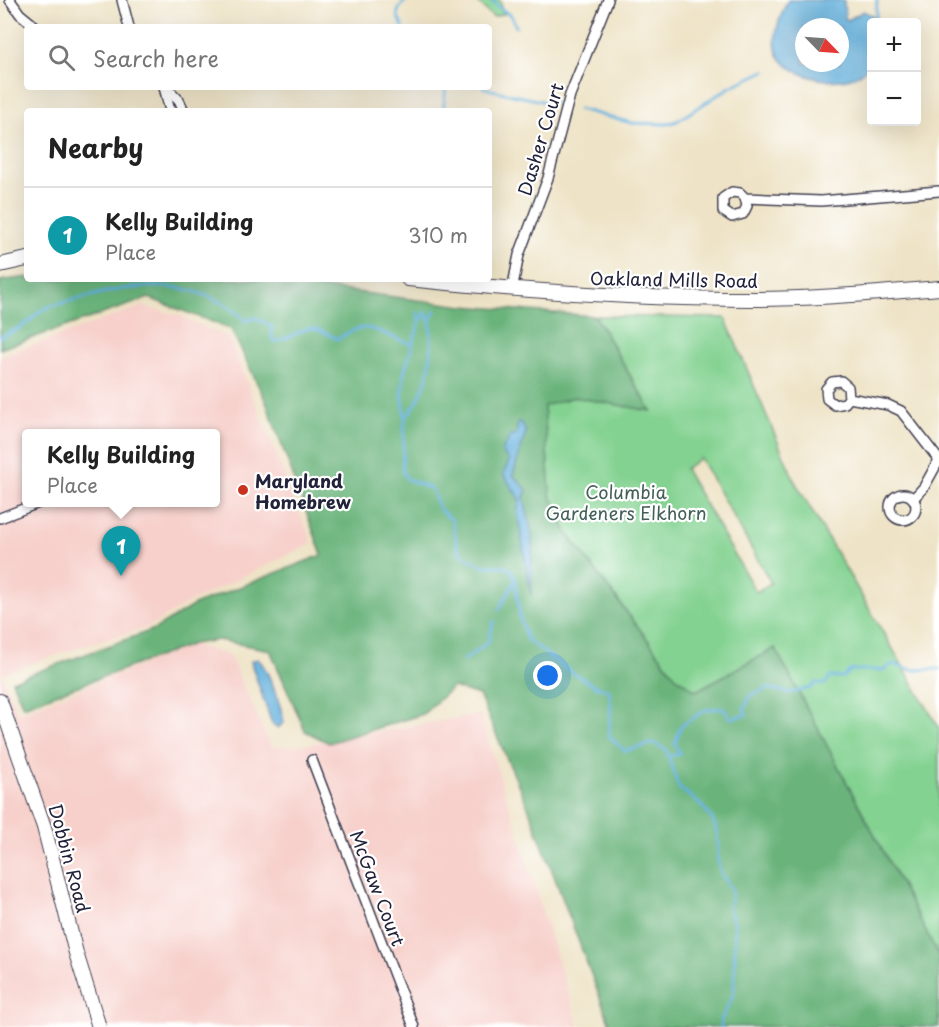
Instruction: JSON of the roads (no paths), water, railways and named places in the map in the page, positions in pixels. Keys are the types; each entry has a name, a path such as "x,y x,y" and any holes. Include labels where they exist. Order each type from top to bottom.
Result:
{"street":[{"path":"10,0 20,14 32,24"},
{"path":"122,0 126,24"},
{"name":"Dasher Court","path":"512,290 519,255 548,178 570,95 608,0"},
{"path":"166,90 169,108"},
{"path":"168,90 179,100 183,108"},
{"path":"746,198 820,201 939,191"},
{"path":"0,265 24,260"},
{"name":"Oakland Mills Road","path":"436,282 512,290 608,296 754,299 939,288"},
{"path":"849,398 888,405 901,411 939,460 924,487 913,499"},
{"path":"0,518 28,507"},
{"name":"Dobbin Road","path":"0,701 44,827 76,953 99,1027"},
{"name":"McGaw Court","path":"312,760 414,1027"}],"water":[{"path":"788,0 844,0 845,18 795,18 795,70 781,59 776,49 778,24"},
{"path":"863,11 874,16 875,18 867,18 867,67 861,73 849,79 835,80 798,72 849,72 849,19"},
{"path":"518,422 521,422 526,432 513,475 527,490 524,497 532,535 531,595 517,511 520,500 503,474 509,461 502,452 510,436 516,435"},
{"path":"257,659 265,669 280,707 284,722 278,728 272,724 252,666 251,661"}],"waterway":[{"path":"402,24 398,12 406,0"},
{"path":"490,0 512,17 516,27"},
{"path":"876,18 877,0"},
{"path":"578,109 632,123 667,124 677,121 730,87 765,71"},
{"path":"443,108 446,90"},
{"path":"492,90 555,103"},
{"path":"0,337 22,327 42,310 57,304 125,289 168,287 189,290 209,297 228,307 246,321 255,318 271,326 273,342 310,329 321,331 338,339 349,332 367,328 413,344"},
{"path":"426,315 430,320 435,310"},
{"path":"419,323 426,312"},
{"path":"418,313 419,323 404,373 402,392 405,418 402,471 407,479 432,489 440,510 452,520 458,549 464,556 484,566 503,566 511,570 515,578 520,618 527,640 570,671 595,686 609,690 611,703 609,736 625,751 654,743 666,750 679,788 703,807 712,819 717,834 720,871 732,891 729,910 735,925 734,993 721,1020 721,1027"},
{"path":"405,418 425,385 430,360 430,320"},
{"path":"499,610 515,580"},
{"path":"463,661 488,642 494,621"},
{"path":"669,756 680,754 675,744 681,726 705,710 723,708 730,718 746,715 744,708 751,695 768,688 790,693 811,688 815,683 825,684 830,677 843,677 851,670 883,670 893,664 912,670 939,669"}],"place":[{"name":"Maryland Homebrew","path":"243,490"},
{"name":"Kelly Building","path":"121,576"}],"park label":[{"name":"Columbia Gardeners Elkhorn","path":"626,501"}]}
